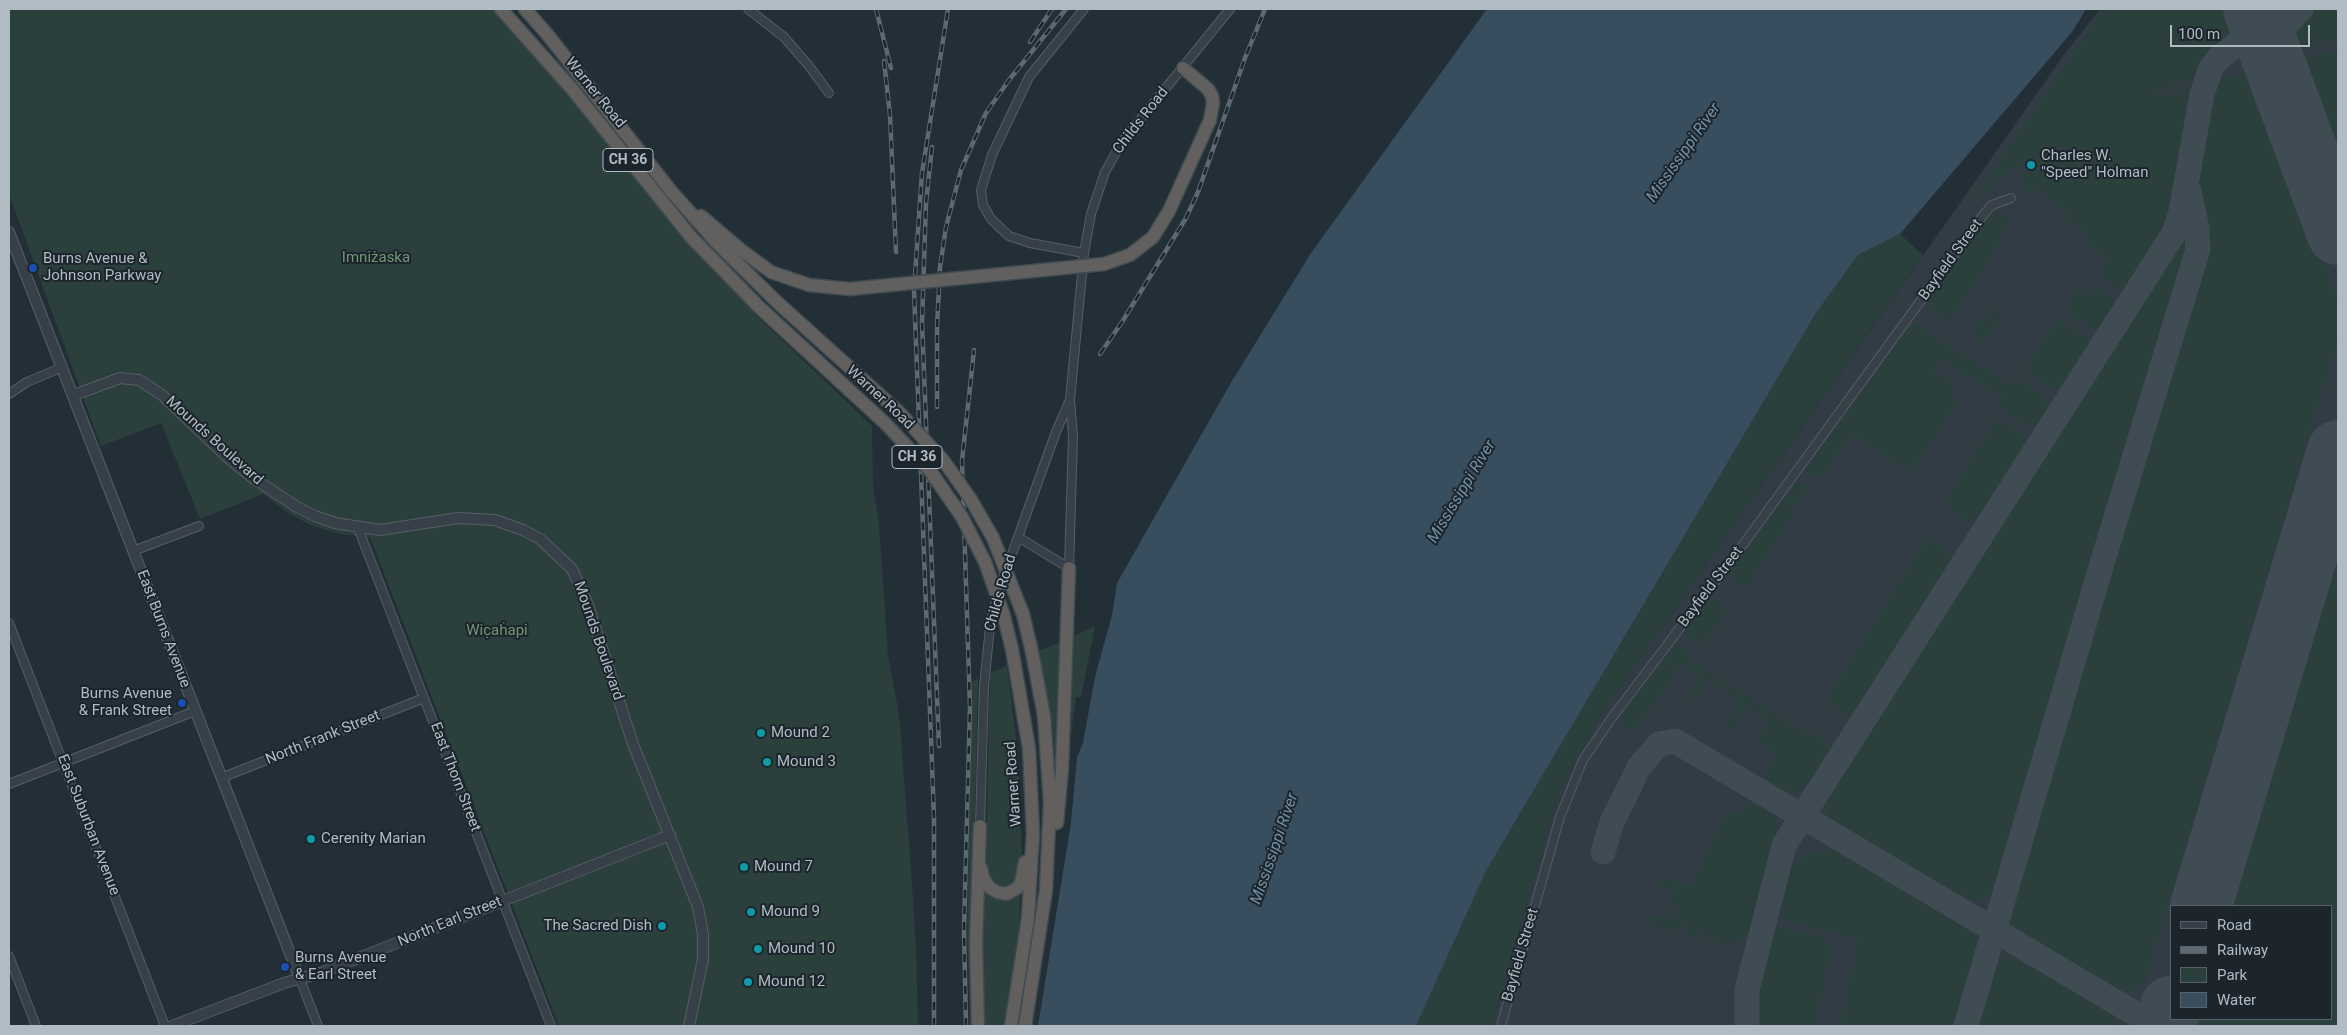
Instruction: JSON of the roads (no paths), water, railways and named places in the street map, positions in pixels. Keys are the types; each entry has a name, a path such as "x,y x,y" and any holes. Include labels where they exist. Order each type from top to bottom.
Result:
{"highway":[{"name":"Warner Road","path":"500,9 572,89 691,238 759,307 886,424 931,472 962,517 985,562 1003,613 1012,650 1026,727 1032,790 1033,854 1030,897 1011,1026"},
{"name":"Warner Road","path":"525,9 548,34 671,191 719,245 777,302 900,413 943,460 970,498 993,538 1023,614 1037,673 1049,759 1050,826 1043,912 1025,1026"},
{"path":"671,191 741,250 771,272 809,285 850,289 1104,264 1130,255 1153,237 1169,211 1210,120 1213,103 1208,88 1183,68"},
{"path":"1043,912 1060,792 1069,568"},
{"path":"980,826 980,864 983,878 989,887 997,892 1004,894 1012,892 1020,885 1024,875 1032,790"},
{"path":"978,1026 976,942 980,826"}],"street":[{"path":"748,9 784,37 829,93"},
{"path":"1084,9 1029,77 992,155 981,190 983,205 991,219 1009,236 1024,241 1084,253"},
{"name":"Childs Road","path":"1069,568 1073,436 1070,400 1084,253 1091,214 1098,191 1114,155 1133,127 1230,9"},
{"name":"Bayfield Street","path":"1501,1026 1560,817 1583,760 1611,719 1740,550 1984,214 1992,205 2011,198"},
{"name":"East Burns Avenue","path":"9,232 318,1026"},
{"path":"9,394 27,382 63,367"},
{"name":"Mounds Boulevard","path":"74,395 120,378 139,380 162,395 227,457 275,494 315,516 358,528 394,530 458,518 487,519 523,530 540,539 556,552 572,569 588,605 632,744 696,901 703,934 702,964 689,1026"},
{"name":"Childs Road","path":"980,826 985,662 996,600 1056,432 1070,400"},
{"path":"133,552 198,526"},
{"name":"East Thorn Street","path":"358,528 551,1026"},
{"path":"1018,537 1069,568"},
{"name":"East Suburban Avenue","path":"9,623 165,1026"},
{"name":"North Frank Street","path":"221,778 424,698"},
{"path":"9,784 196,711"},
{"name":"North Earl Street","path":"172,1026 323,972 670,835"},
{"path":"9,956 36,1026"}],"water":[{"name":"Mississippi River","path":"1487,9 2086,9 2072,32 1900,234 1858,255 1816,313 1486,871 1416,1026 1038,1026 1071,823 1077,757 1083,743 1095,677 1112,615 1117,583 1229,386 1311,253"}],"railway":[{"path":"876,9 891,68"},
{"path":"934,1026 934,818 914,290 922,173 948,9"},
{"path":"1030,42 1052,9"},
{"path":"937,407 937,327 940,267 946,227 961,170 986,113 1009,80 1066,9"},
{"path":"1100,354 1186,218 1198,192 1245,58 1265,9"},
{"path":"884,61 890,115 896,252"},
{"path":"932,147 926,203 922,323 939,746"},
{"path":"966,1026 964,930 970,707 962,461 974,350"}],"place":[{"name":"Charles W. \"Speed\" Holman","path":"2031,165"},
{"name":"Burns Avenue & Johnson Parkway","path":"33,268"},
{"name":"Burns Avenue & Frank Street","path":"182,703"},
{"name":"Mound 2","path":"761,733"},
{"name":"Mound 3","path":"767,762"},
{"name":"Cerenity Marian","path":"311,839"},
{"name":"Mound 7","path":"744,867"},
{"name":"Mound 9","path":"751,912"},
{"name":"The Sacred Dish","path":"662,926"},
{"name":"Mound 10","path":"758,949"},
{"name":"Burns Avenue & Earl Street","path":"285,967"},
{"name":"Mound 12","path":"748,982"}],"park label":[{"name":"Imniżaska","path":"376,258"},
{"name":"Wic̣aḣapi","path":"497,631"}]}
